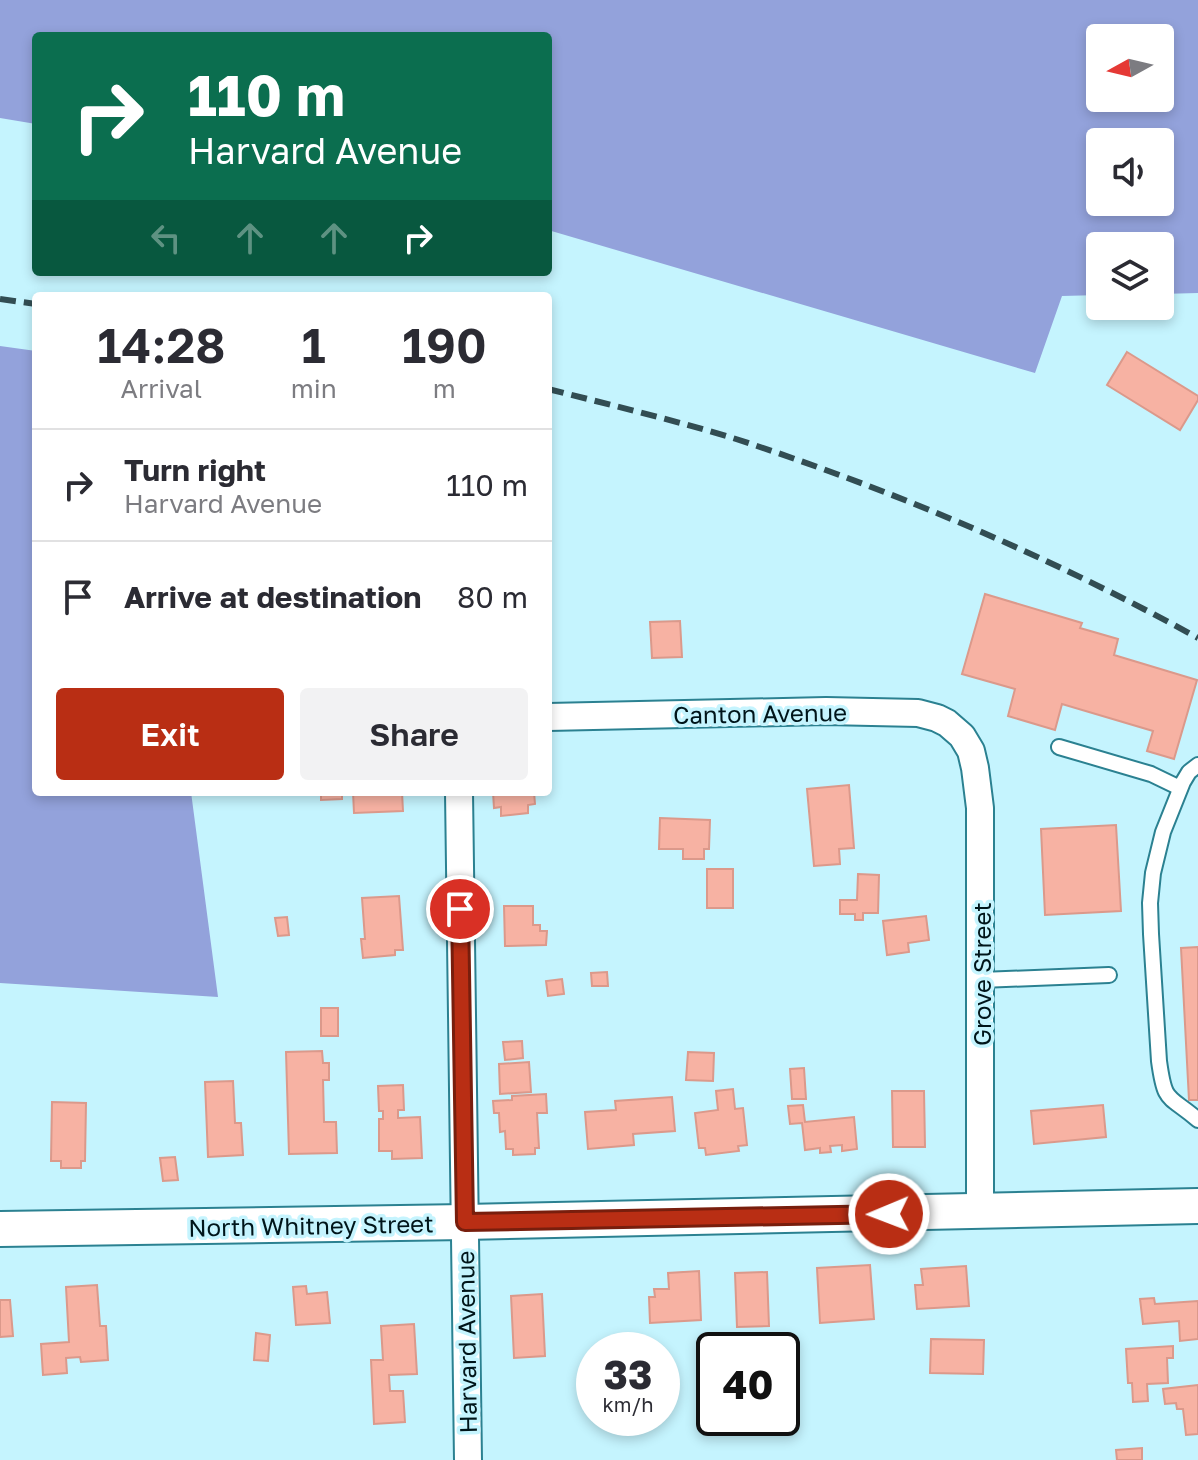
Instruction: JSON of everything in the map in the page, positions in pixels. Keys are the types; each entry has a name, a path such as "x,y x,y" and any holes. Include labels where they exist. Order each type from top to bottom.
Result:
{"street":[{"name":"Canton Avenue","path":"552,717 826,711 918,713 947,723 964,738"},
{"name":"Grove Street","path":"964,738 971,751 979,797 980,1212"},
{"name":"Harvard Avenue","path":"459,796 468,1460"},
{"name":"North Whitney Street","path":"0,1229 1198,1206"}],"lane":[{"path":"1059,747 1151,774 1180,788"},
{"path":"1198,765 1189,772 1180,788 1163,832 1155,860 1150,903 1162,1086 1166,1096 1198,1120"},
{"path":"981,980 1109,975"}],"shaded area":[{"path":"0,0 1198,0 1198,293 1174,294 1174,232 1086,232 1086,295 1062,296 1035,373 552,231 552,32 32,32 32,123 0,118"},
{"path":"0,346 32,350 32,796 192,796 218,997 0,983"}],"building":[{"path":"1127,352 1198,396 1180,430 1107,385"},
{"path":"985,594 1082,623 1080,628 1118,639 1114,655 1197,680 1174,759 1147,751 1153,731 1062,704 1055,730 1008,716 1015,689 962,674"},
{"path":"680,621 682,657 652,658 650,622"},
{"path":"849,785 854,848 839,849 840,864 814,866 807,789"},
{"path":"321,796 342,796 342,799 321,800"},
{"path":"353,796 402,796 403,811 354,813"},
{"path":"493,796 534,796 535,804 528,805 528,813 501,816 501,807 494,808"},
{"path":"660,818 710,820 709,849 704,849 704,859 683,859 683,849 659,849"},
{"path":"1116,825 1121,911 1045,915 1041,829"},
{"path":"707,869 733,869 733,908 707,908"},
{"path":"858,874 879,875 878,913 863,913 863,920 855,920 855,914 840,914 840,900 857,900"},
{"path":"399,896 403,950 395,950 395,955 363,958 362,898"},
{"path":"504,906 533,906 533,925 540,925 540,931 547,931 546,945 505,946"},
{"path":"926,916 929,940 908,943 909,952 887,955 883,921"},
{"path":"287,917 289,935 278,936 275,918"},
{"path":"1198,947 1198,1100 1189,1100 1181,948"},
{"path":"607,972 608,986 592,986 591,973"},
{"path":"562,979 564,994 548,996 546,981"},
{"path":"321,1008 338,1008 338,1036 321,1036"},
{"path":"522,1041 523,1058 505,1060 503,1042"},
{"path":"322,1051 323,1063 329,1063 329,1080 323,1080 324,1122 336,1122 337,1153 289,1154 286,1052"},
{"path":"688,1052 714,1053 713,1081 686,1080"},
{"path":"529,1062 531,1092 500,1094 499,1064"},
{"path":"804,1068 806,1099 792,1099 790,1069"},
{"path":"233,1081 235,1123 241,1123 243,1155 208,1157 205,1082"},
{"path":"403,1085 404,1110 398,1110 398,1118 420,1117 422,1158 392,1159 392,1151 379,1151 379,1119 383,1119 383,1111 379,1111 378,1086"},
{"path":"733,1089 735,1109 743,1108 747,1145 738,1146 739,1151 706,1155 705,1148 699,1148 695,1113 718,1110 716,1091"},
{"path":"892,1091 924,1091 925,1147 893,1147"},
{"path":"546,1094 547,1113 537,1113 539,1148 535,1148 535,1154 513,1155 513,1149 506,1149 505,1131 500,1132 499,1113 494,1113 493,1101 512,1100 512,1096"},
{"path":"672,1097 675,1131 633,1134 634,1145 588,1149 585,1112 616,1110 615,1101"},
{"path":"52,1102 86,1103 85,1161 81,1161 81,1168 61,1168 61,1161 51,1161"},
{"path":"803,1105 805,1122 854,1117 857,1149 842,1151 842,1145 830,1146 831,1152 820,1153 820,1148 805,1150 802,1123 790,1124 788,1106"},
{"path":"1103,1105 1106,1137 1034,1144 1031,1111"},
{"path":"175,1157 178,1180 163,1181 160,1158"},
{"path":"870,1265 874,1319 820,1323 817,1268"},
{"path":"966,1266 969,1306 917,1309 915,1285 923,1285 921,1269"},
{"path":"699,1271 701,1320 650,1323 649,1297 655,1297 654,1289 669,1289 668,1273"},
{"path":"767,1272 769,1326 737,1327 735,1273"},
{"path":"97,1285 100,1326 106,1326 108,1360 81,1362 80,1357 66,1358 67,1373 43,1375 41,1344 69,1342 66,1287"},
{"path":"306,1286 307,1294 327,1292 330,1323 296,1325 293,1287"},
{"path":"542,1294 545,1356 514,1358 511,1296"},
{"path":"1154,1298 1155,1304 1198,1301 1198,1339 1180,1341 1179,1321 1143,1324 1140,1299"},
{"path":"0,1300 10,1300 13,1336 0,1337"},
{"path":"414,1324 417,1374 389,1375 390,1391 403,1391 405,1422 374,1424 371,1360 383,1360 381,1326"},
{"path":"256,1333 270,1335 268,1361 254,1360"},
{"path":"931,1339 984,1340 983,1374 930,1373"},
{"path":"1173,1346 1173,1358 1167,1358 1168,1383 1147,1384 1148,1401 1133,1402 1132,1383 1128,1383 1126,1349"},
{"path":"1198,1385 1198,1434 1186,1435 1183,1409 1177,1409 1176,1403 1165,1404 1163,1389"},
{"path":"1142,1448 1142,1460 1117,1460 1116,1450"}],"railway":[{"path":"0,299 32,303"},
{"path":"552,390 736,439 913,503 1029,553 1198,638"}],"route":[{"path":"460,909 465,1222 889,1214"}]}
